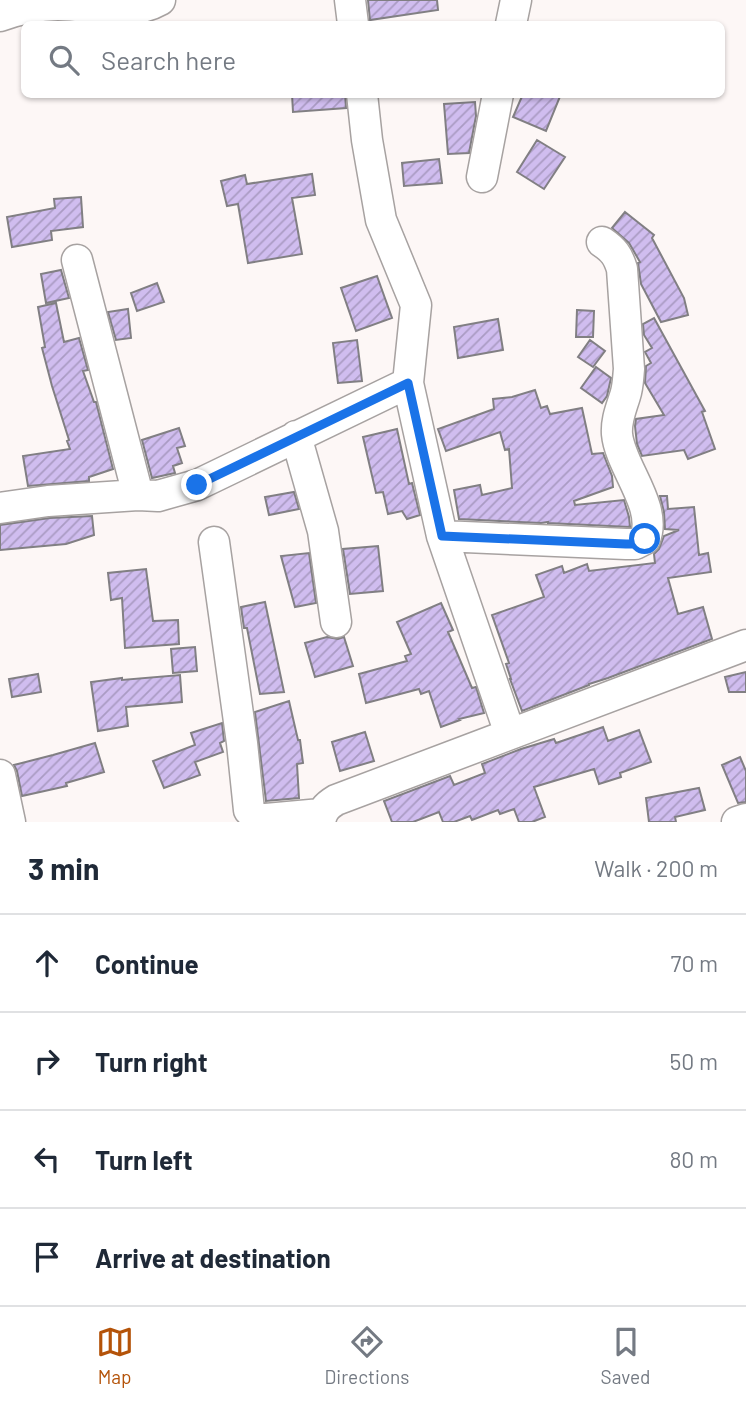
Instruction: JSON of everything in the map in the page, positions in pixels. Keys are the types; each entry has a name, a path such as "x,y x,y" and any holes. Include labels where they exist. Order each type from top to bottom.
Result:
{"street":[{"path":"0,16 25,7 58,5 109,10 131,9 160,0"},
{"path":"350,0 353,21"},
{"path":"512,21 516,0"},
{"path":"362,98 381,220 416,305 408,383 442,536 510,734"},
{"path":"482,177 497,98"},
{"path":"442,536 626,544 635,544 645,539 648,524 646,513 621,452 617,435 619,412 628,385 629,369 622,269 618,256 602,242"},
{"path":"77,260 138,495"},
{"path":"0,508 48,500 158,496 197,485 408,383"},
{"path":"296,436 323,531 336,622"},
{"path":"214,542 249,810 256,817 266,819 321,818 324,808 336,800 746,645"},
{"path":"0,775 10,822"},
{"path":"737,822 746,819"}],"building":[{"path":"368,0 437,0 438,10 370,20"},
{"path":"292,98 345,98 346,108 293,112"},
{"path":"521,98 559,98 546,131 513,117"},
{"path":"475,102 476,116 469,153 448,154 444,104"},
{"path":"537,140 565,157 544,189 517,172"},
{"path":"439,159 442,183 404,186 402,163"},
{"path":"312,174 315,195 292,198 302,254 248,263 238,204 227,206 221,181 245,175 247,184"},
{"path":"81,197 83,227 51,231 52,240 12,247 7,217 55,208 54,199"},
{"path":"625,212 654,235 652,238 684,298 688,315 661,322 641,284 640,262 629,243 612,228"},
{"path":"61,270 69,298 46,303 41,274"},
{"path":"377,276 392,318 356,331 341,288"},
{"path":"157,283 164,302 137,311 131,293"},
{"path":"56,303 64,342 79,338 88,370 83,371 96,402 113,469 89,477 89,481 28,486 23,456 70,449 42,348 45,347 38,307"},
{"path":"128,309 131,338 116,340 108,312"},
{"path":"577,310 594,311 593,337 576,337"},
{"path":"654,318 705,411 702,412 715,449 688,459 684,450 642,456 637,444 636,419 664,415 645,383 646,366 651,363 645,352 652,348 644,335 643,324"},
{"path":"498,319 503,350 458,358 454,327"},
{"path":"357,340 362,381 338,383 333,343"},
{"path":"590,340 605,351 593,367 578,357"},
{"path":"596,367 611,378 607,396 602,403 581,388"},
{"path":"535,390 541,408 547,406 550,414 582,408 592,454 603,453 612,476 613,487 574,501 575,505 624,500 630,527 459,519 454,490 480,485 482,495 512,488 509,449 505,450 500,432 446,451 438,429 494,409 493,399"},
{"path":"179,428 185,446 177,448 182,463 173,466 175,473 152,478 142,440"},
{"path":"397,429 409,484 412,483 420,515 407,519 402,511 388,514 383,492 376,493 363,437"},
{"path":"294,492 299,509 269,515 265,497"},
{"path":"660,496 667,496 668,509 694,507 699,555 708,553 711,572 668,578 678,614 703,607 712,639 522,711 492,615 544,597 536,575 562,566 564,573 587,564 589,571 655,563 654,554 664,536 679,530 665,529"},
{"path":"92,516 94,535 66,544 0,550 0,525"},
{"path":"378,546 383,591 350,594 343,549"},
{"path":"309,553 316,603 295,607 281,556"},
{"path":"146,569 153,621 178,620 179,644 125,648 122,598 111,600 108,573"},
{"path":"265,602 284,692 260,694 241,607"},
{"path":"441,603 453,630 448,632 472,688 476,687 484,713 441,727 429,691 421,694 419,689 366,703 359,674 407,661 405,656 411,654 397,622"},
{"path":"327,637 344,637 353,666 315,677 305,643"},
{"path":"195,647 197,671 173,673 171,649"},
{"path":"746,672 746,692 729,692 725,677"},
{"path":"38,674 41,692 12,697 9,679"},
{"path":"180,675 182,702 126,707 128,726 98,731 91,682"},
{"path":"289,701 300,740 303,763 297,764 299,798 266,801 255,712"},
{"path":"222,723 224,741 220,743 223,752 195,762 200,775 164,788 153,761 195,745 191,733"},
{"path":"603,727 608,741 639,730 651,762 620,773 621,777 599,784 594,769 534,787 545,817 532,822 519,822 514,809 500,814 498,810 472,820 470,816 454,822 443,822 439,812 413,822 392,822 384,801 450,776 454,785 485,773 482,764 521,749 554,739 556,743"},
{"path":"365,732 374,761 340,771 332,742"},
{"path":"95,743 104,772 66,783 67,786 22,796 14,765"},
{"path":"740,757 746,771 746,802 738,803 722,765"},
{"path":"699,788 705,810 675,817 676,822 649,822 646,798"}],"route":[{"path":"197,485 408,383 442,536 626,544 635,544 645,539"}]}
